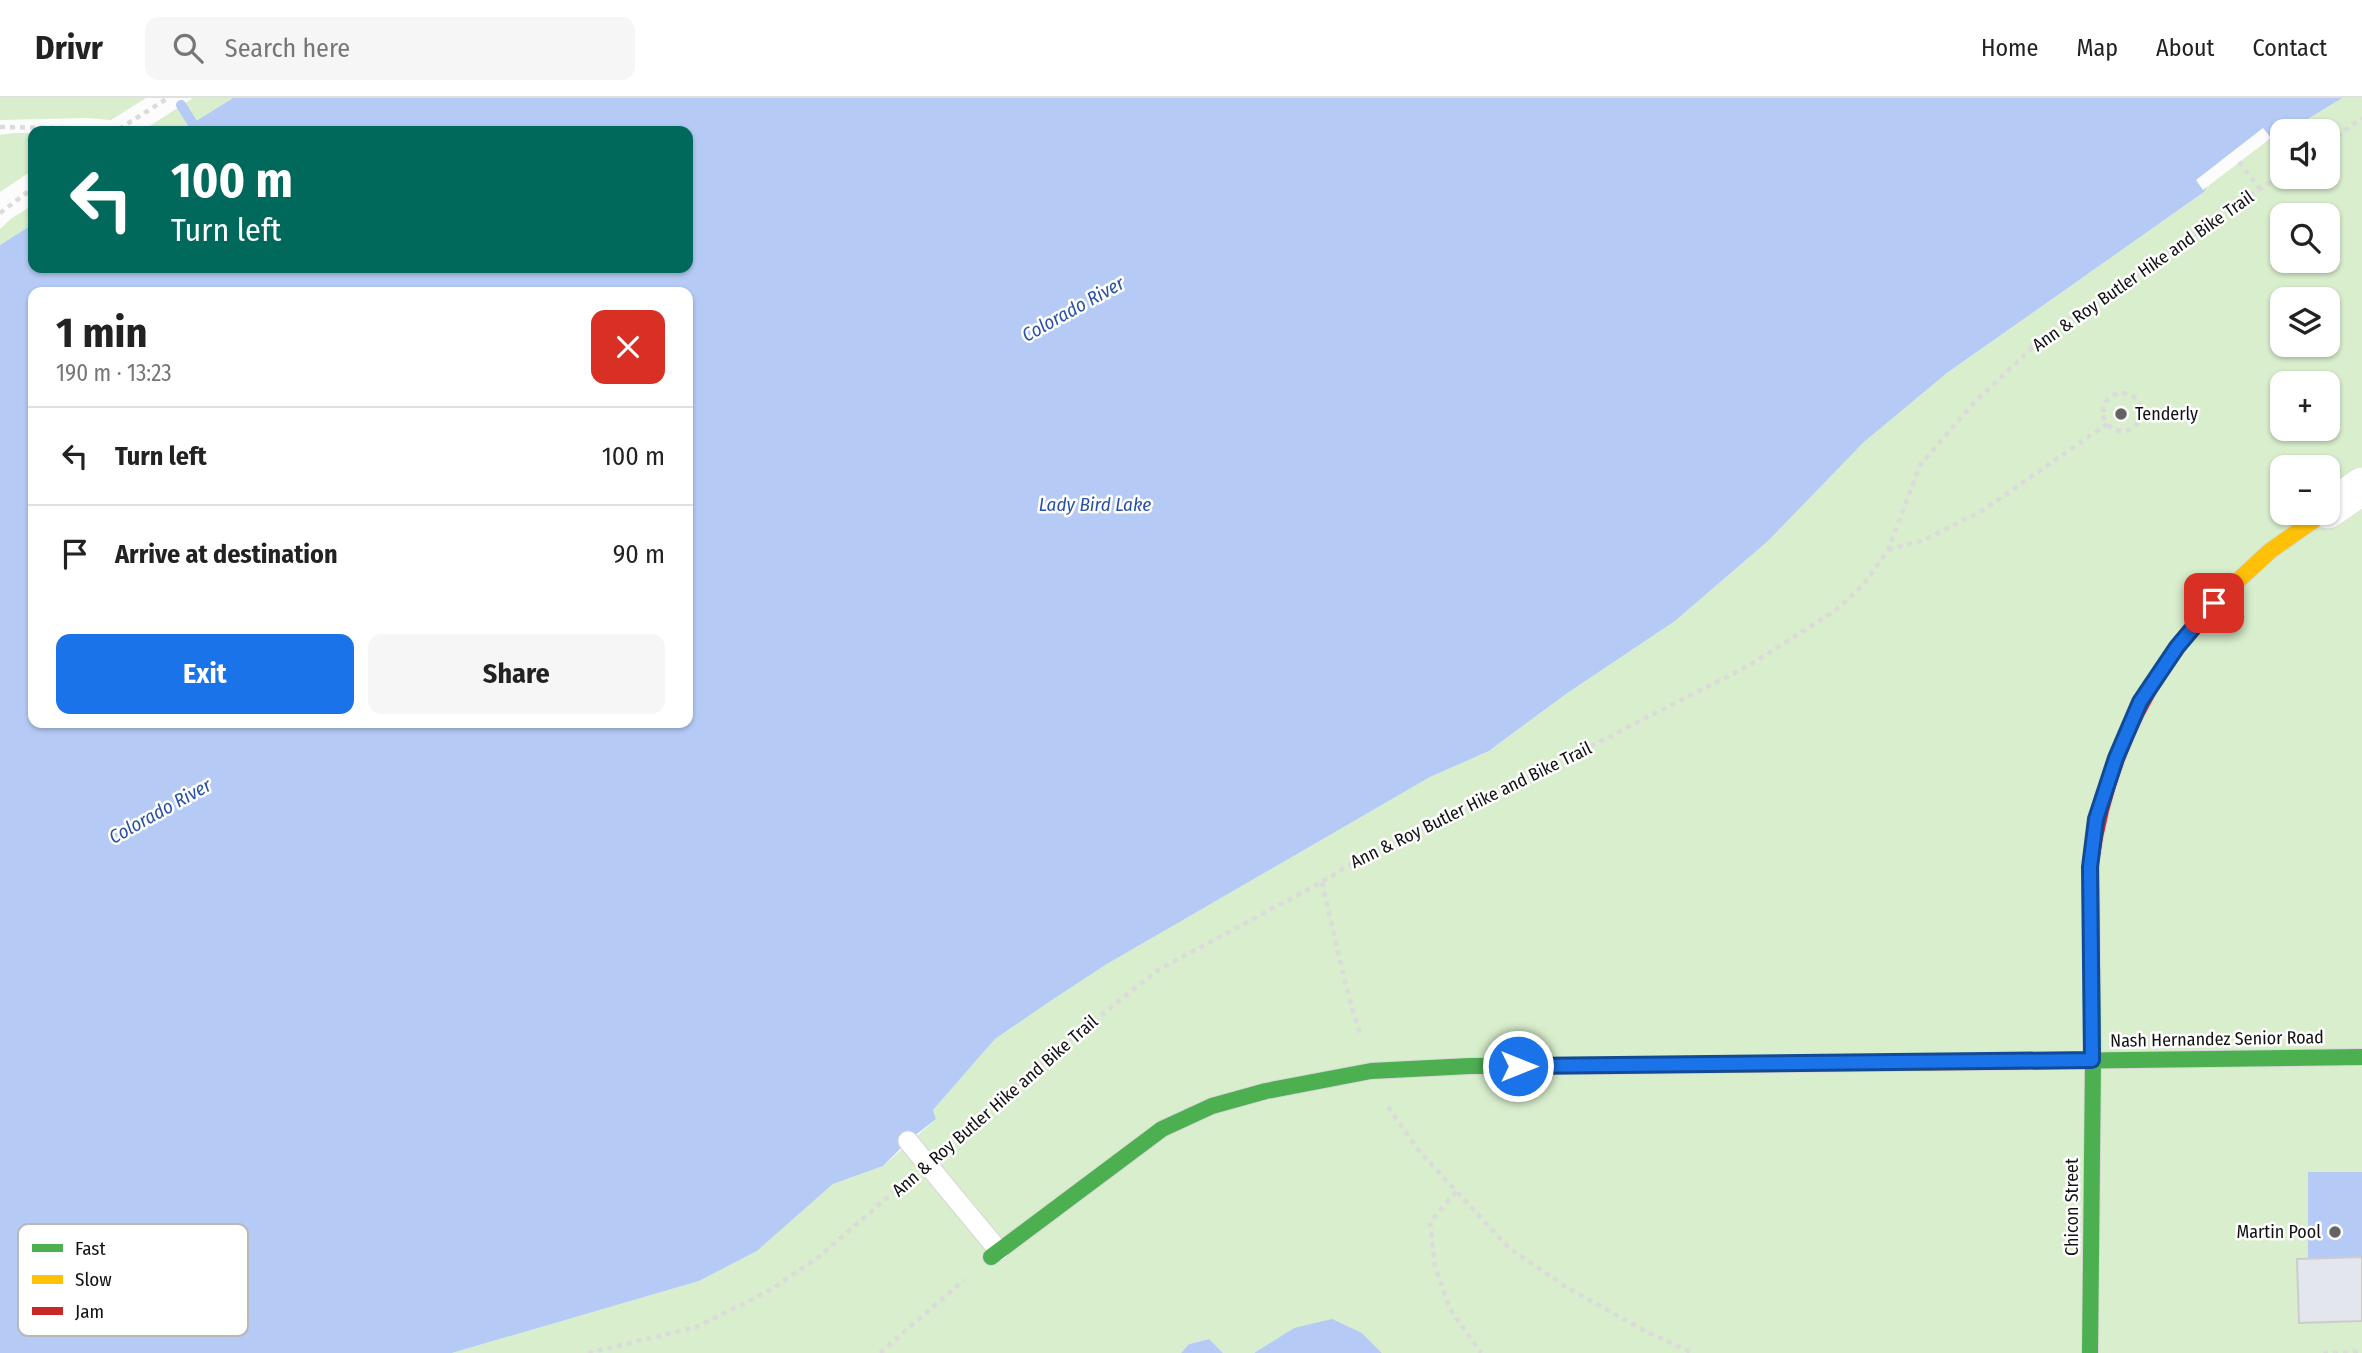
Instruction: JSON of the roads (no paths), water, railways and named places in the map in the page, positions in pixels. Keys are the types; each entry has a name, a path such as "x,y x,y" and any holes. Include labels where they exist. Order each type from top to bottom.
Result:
{"street":[{"path":"2340,502 2362,486"},
{"name":"Chicon Street","path":"2090,1353 2090,867 2096,819 2116,758 2140,702 2177,647 2214,603 2270,551 2307,525"},
{"name":"Nash Hernandez Senior Road","path":"995,1254 1162,1129 1212,1106 1266,1091 1371,1070 1470,1066 2362,1057"}],"lane":[{"path":"908,1141 995,1254"}],"water":[{"name":"Lady Bird Lake","path":"233,98 2342,98 2308,119 2270,119 2270,140 2239,158 2219,174 2204,192 1947,373 1864,442 1768,541 1675,621 1566,694 1489,751 1430,777 1107,964 995,1039 933,1110 936,1119 908,1141 883,1166 833,1184 757,1251 699,1281 452,1353 0,1353 0,245 28,227 28,273 693,273 693,126 188,126"},
{"name":"Martin Pool","path":"2308,1172 2362,1172 2362,1292 2308,1292"},
{"path":"1332,1319 1362,1333 1382,1353 1254,1353 1294,1328"},
{"path":"1209,1339 1223,1353 1181,1353 1189,1344"}],"waterway":[{"path":"181,105 193,124"}],"place":[{"name":"Tenderly","path":"2121,414"},
{"name":"Martin Pool","path":"2335,1232"}],"water label":[{"name":"Colorado River","path":"1073,309"},
{"name":"Colorado River","path":"160,811"}]}
